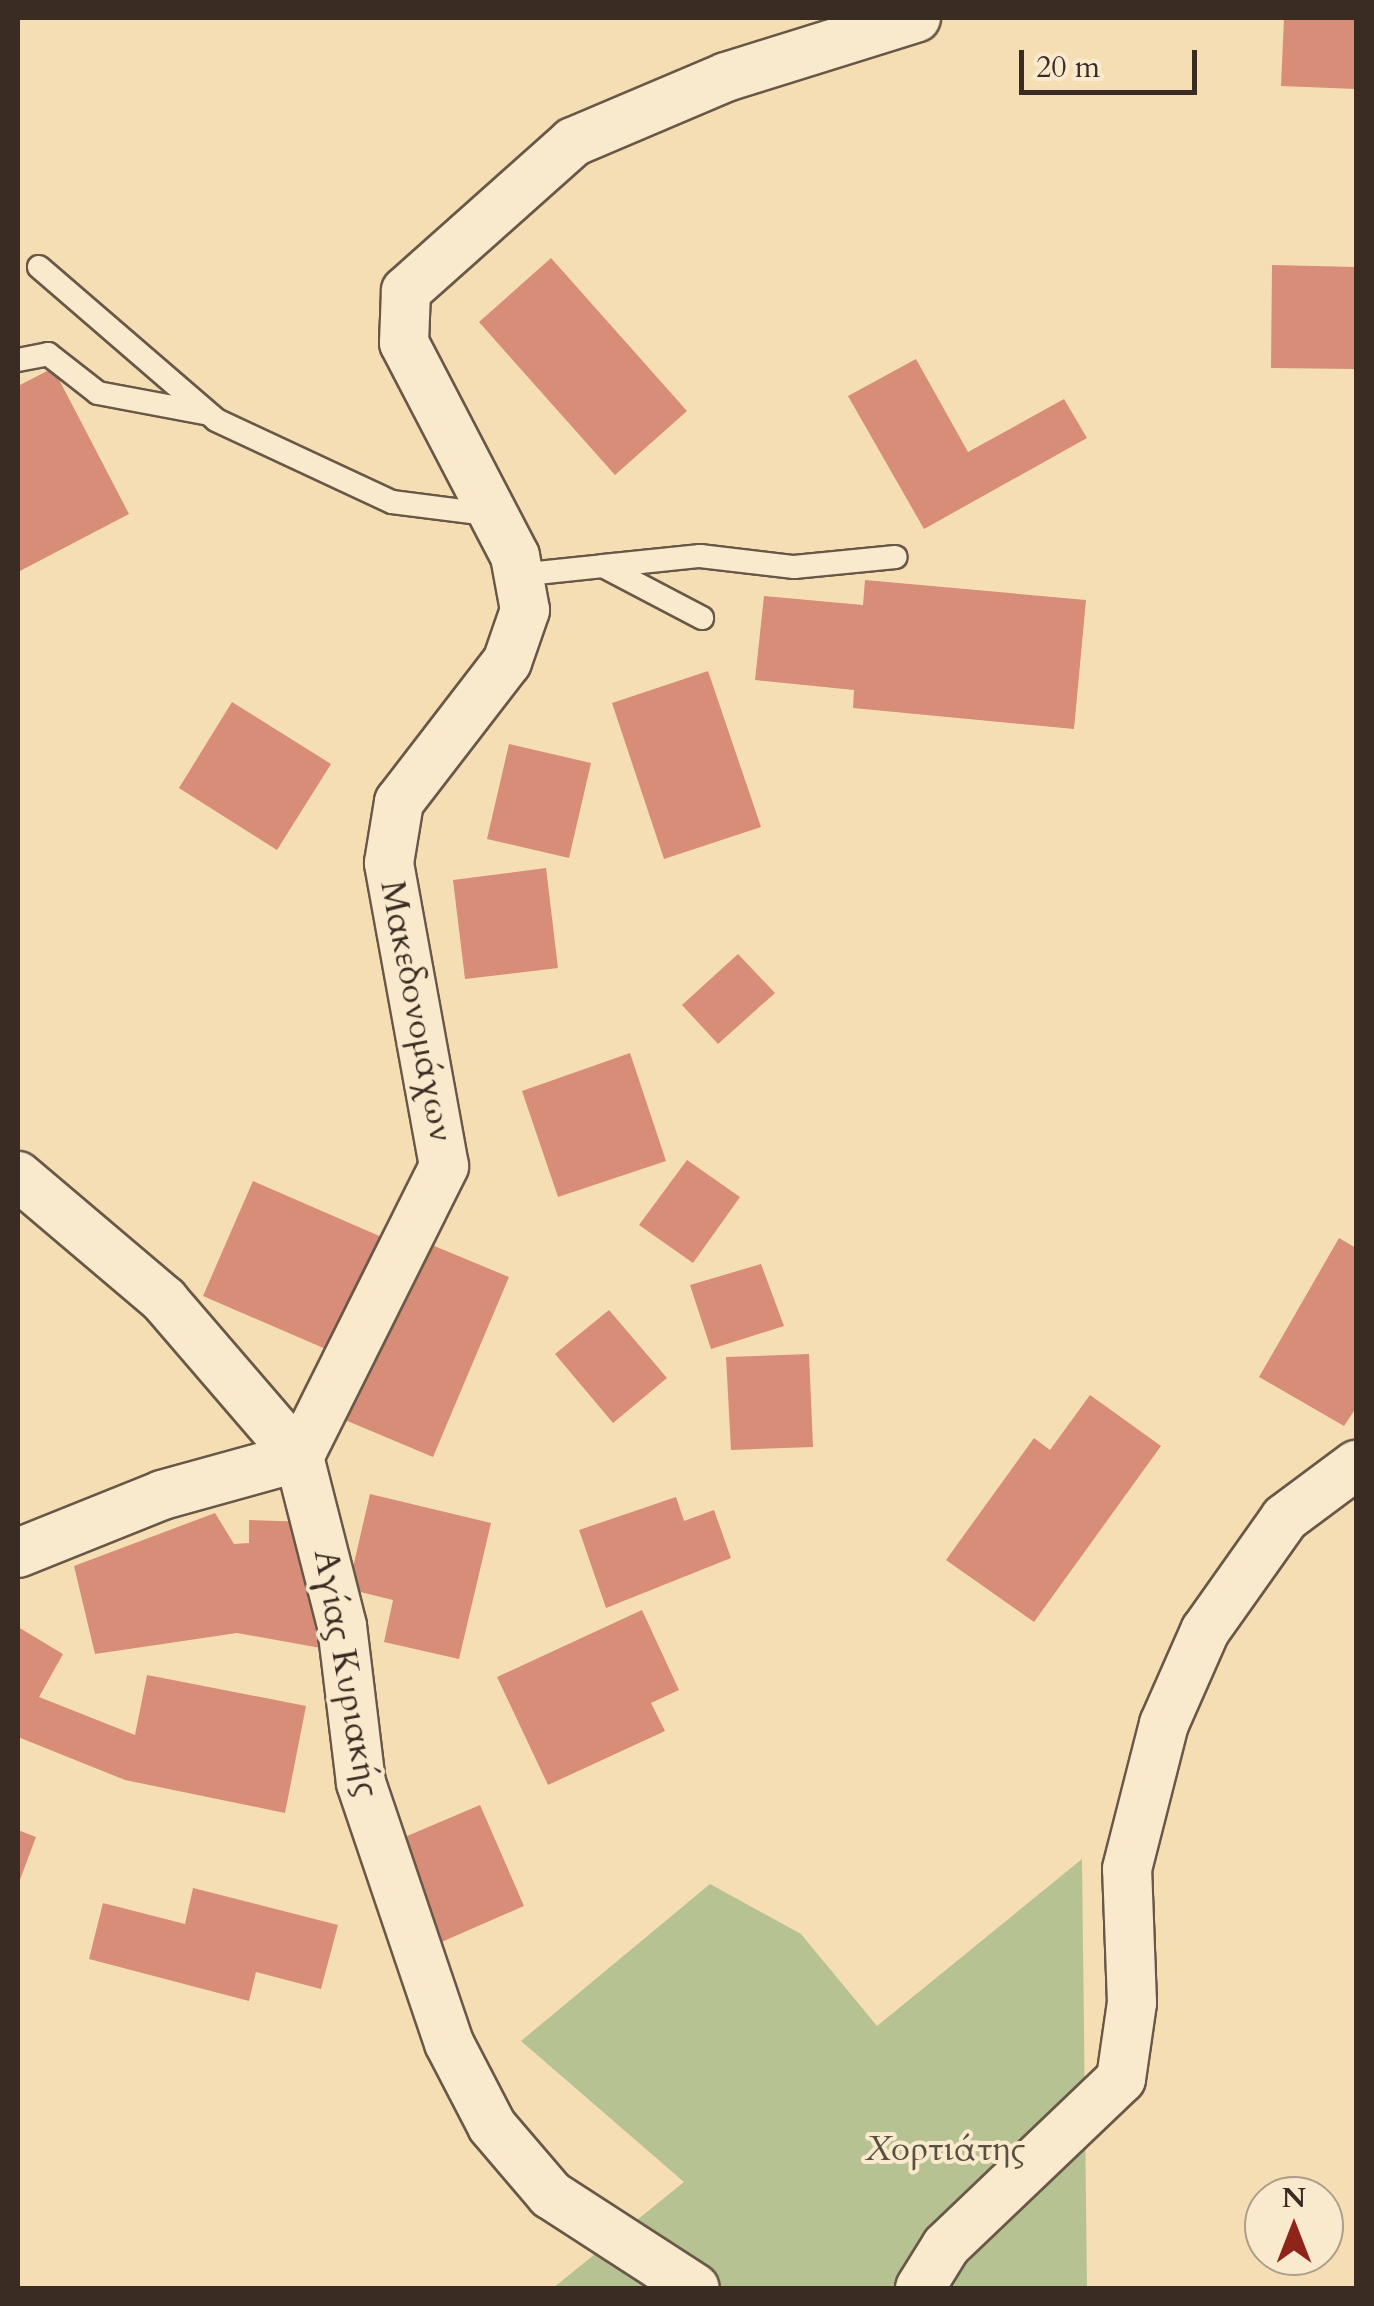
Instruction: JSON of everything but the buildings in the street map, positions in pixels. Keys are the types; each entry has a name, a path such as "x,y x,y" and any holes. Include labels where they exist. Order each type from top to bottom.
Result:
{"street":[{"name":"Μακεδονομάχων","path":"299,1456 444,1166 389,864 398,802 507,662 524,610 518,575 493,515 404,343 406,291 573,142 726,78 916,18"},
{"name":"Αγίας Κυριακής","path":"18,1176 164,1300 299,1456 342,1626 361,1783 449,2043 492,2126 551,2196 695,2288"},
{"path":"18,1553 162,1495 299,1456"},
{"path":"920,2288 946,2246 1121,2079 1132,2002 1127,1869 1164,1724 1204,1631 1285,1518 1356,1465"}],"lane":[{"path":"40,267 208,414"},
{"path":"18,360 48,354 98,393 208,414 392,502 493,515"},
{"path":"518,575 700,556 794,567 896,558"},
{"path":"602,566 702,618"}],"green space":[{"name":"Χορτιάτης","path":"1082,1859 1087,2288 553,2288 684,2182 521,2041 710,1884 801,1934 877,2026"}]}
